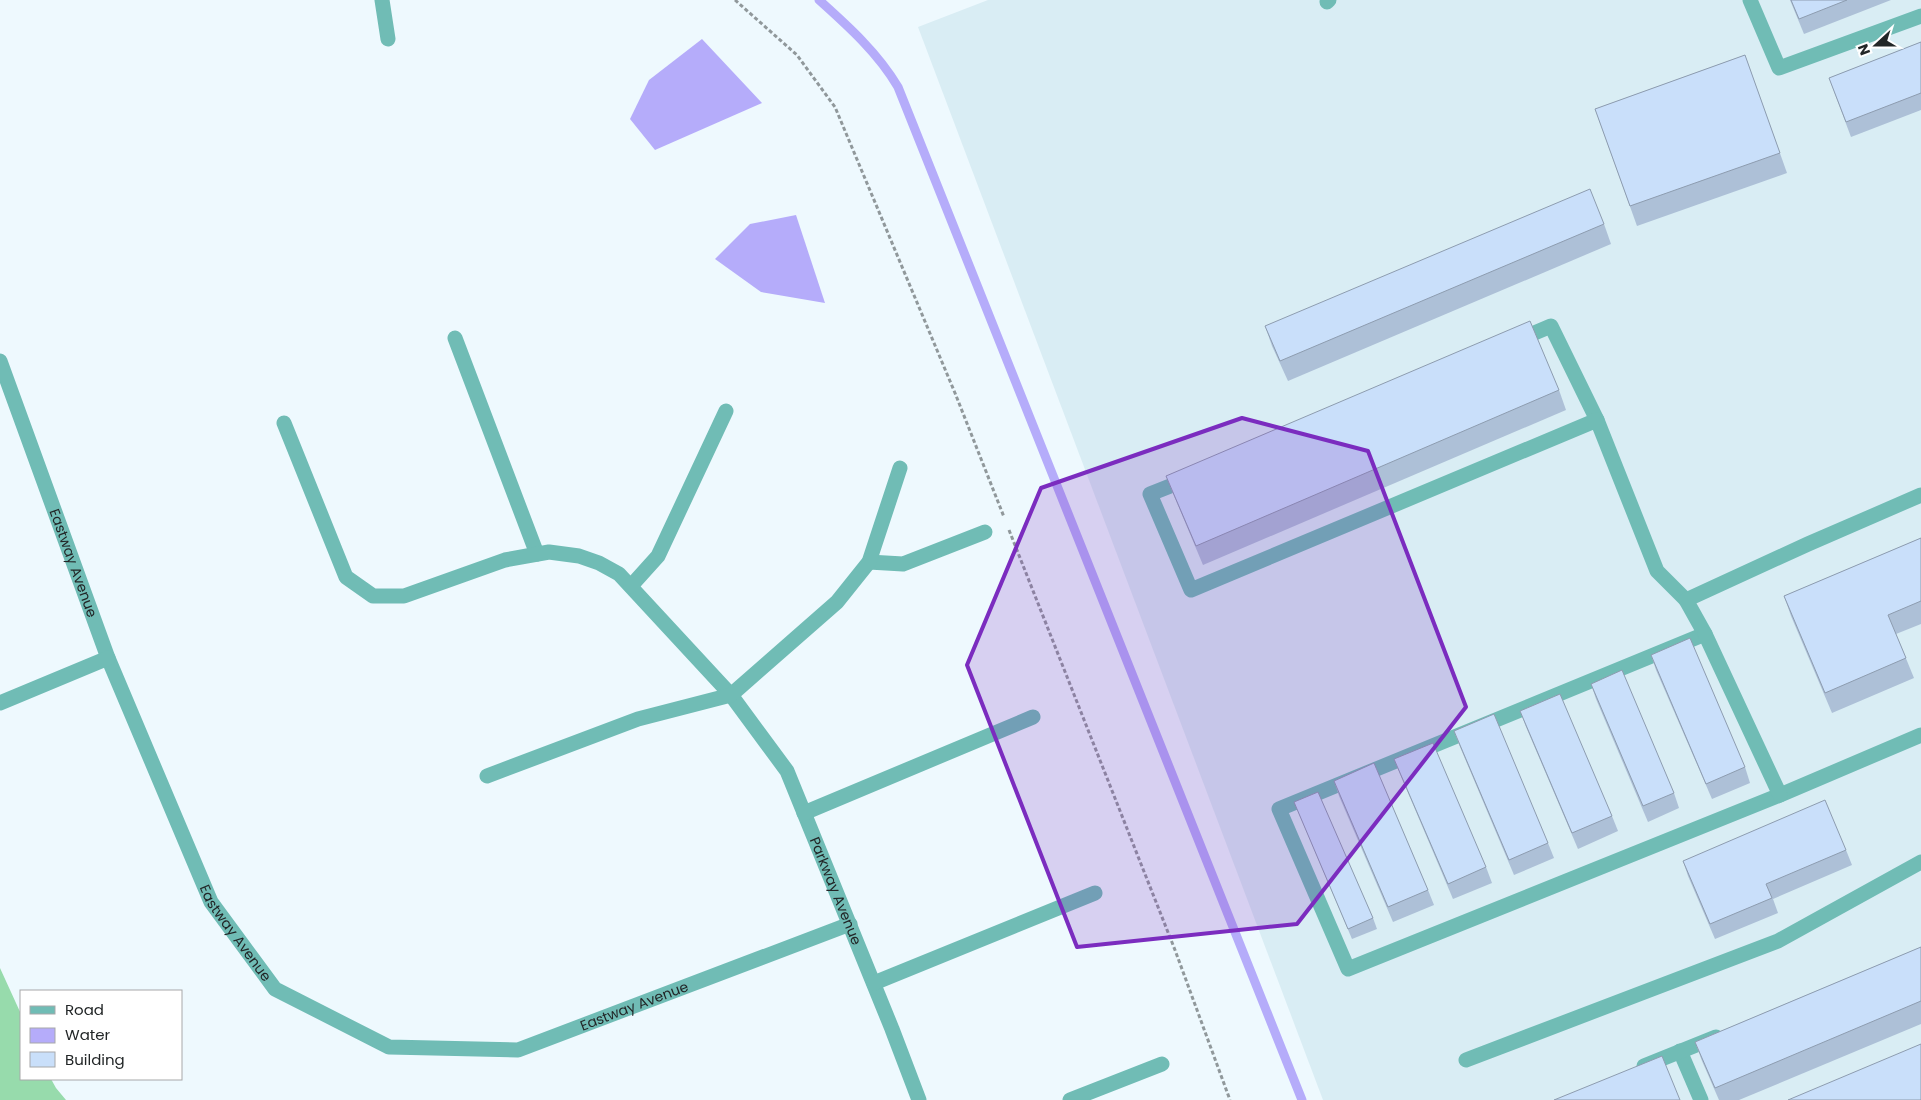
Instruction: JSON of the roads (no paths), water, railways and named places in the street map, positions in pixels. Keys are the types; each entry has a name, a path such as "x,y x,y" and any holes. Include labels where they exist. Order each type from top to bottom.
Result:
{"street":[{"path":"382,0 388,39"},
{"path":"1750,0 1779,68 1921,16"},
{"path":"1506,345 1551,326 1597,420 1657,571 1686,600 1705,634 1780,795"},
{"path":"455,338 537,554"},
{"name":"Eastway Avenue","path":"0,361 108,658 211,902 275,989 389,1047 518,1050 850,924"},
{"path":"631,586 658,556 726,411"},
{"path":"1205,471 1150,494 1191,590 1597,420"},
{"name":"Parkway Avenue","path":"284,423 346,577 373,596 404,596 505,560 549,552 579,556 599,563 620,574 731,695 787,771 874,983 919,1100"},
{"path":"487,776 638,719 731,695 837,602 869,562 900,468"},
{"path":"1686,600 1921,495"},
{"path":"869,562 903,564 985,532"},
{"path":"1705,634 1279,808 1348,969 1780,795 1921,735"},
{"path":"0,703 108,658"},
{"path":"804,813 1033,717"},
{"path":"1466,1060 1778,941 1921,862"},
{"path":"874,983 1096,893"},
{"path":"1632,1071 1727,1033"},
{"path":"1680,1051 1701,1100"},
{"path":"1070,1100 1162,1064"}],"water":[{"path":"702,39 762,103 655,150 630,119 649,80"},
{"path":"796,215 825,303 761,292 715,259 750,224"}],"waterway":[{"path":"819,0 872,51 898,87 1302,1100"}]}
